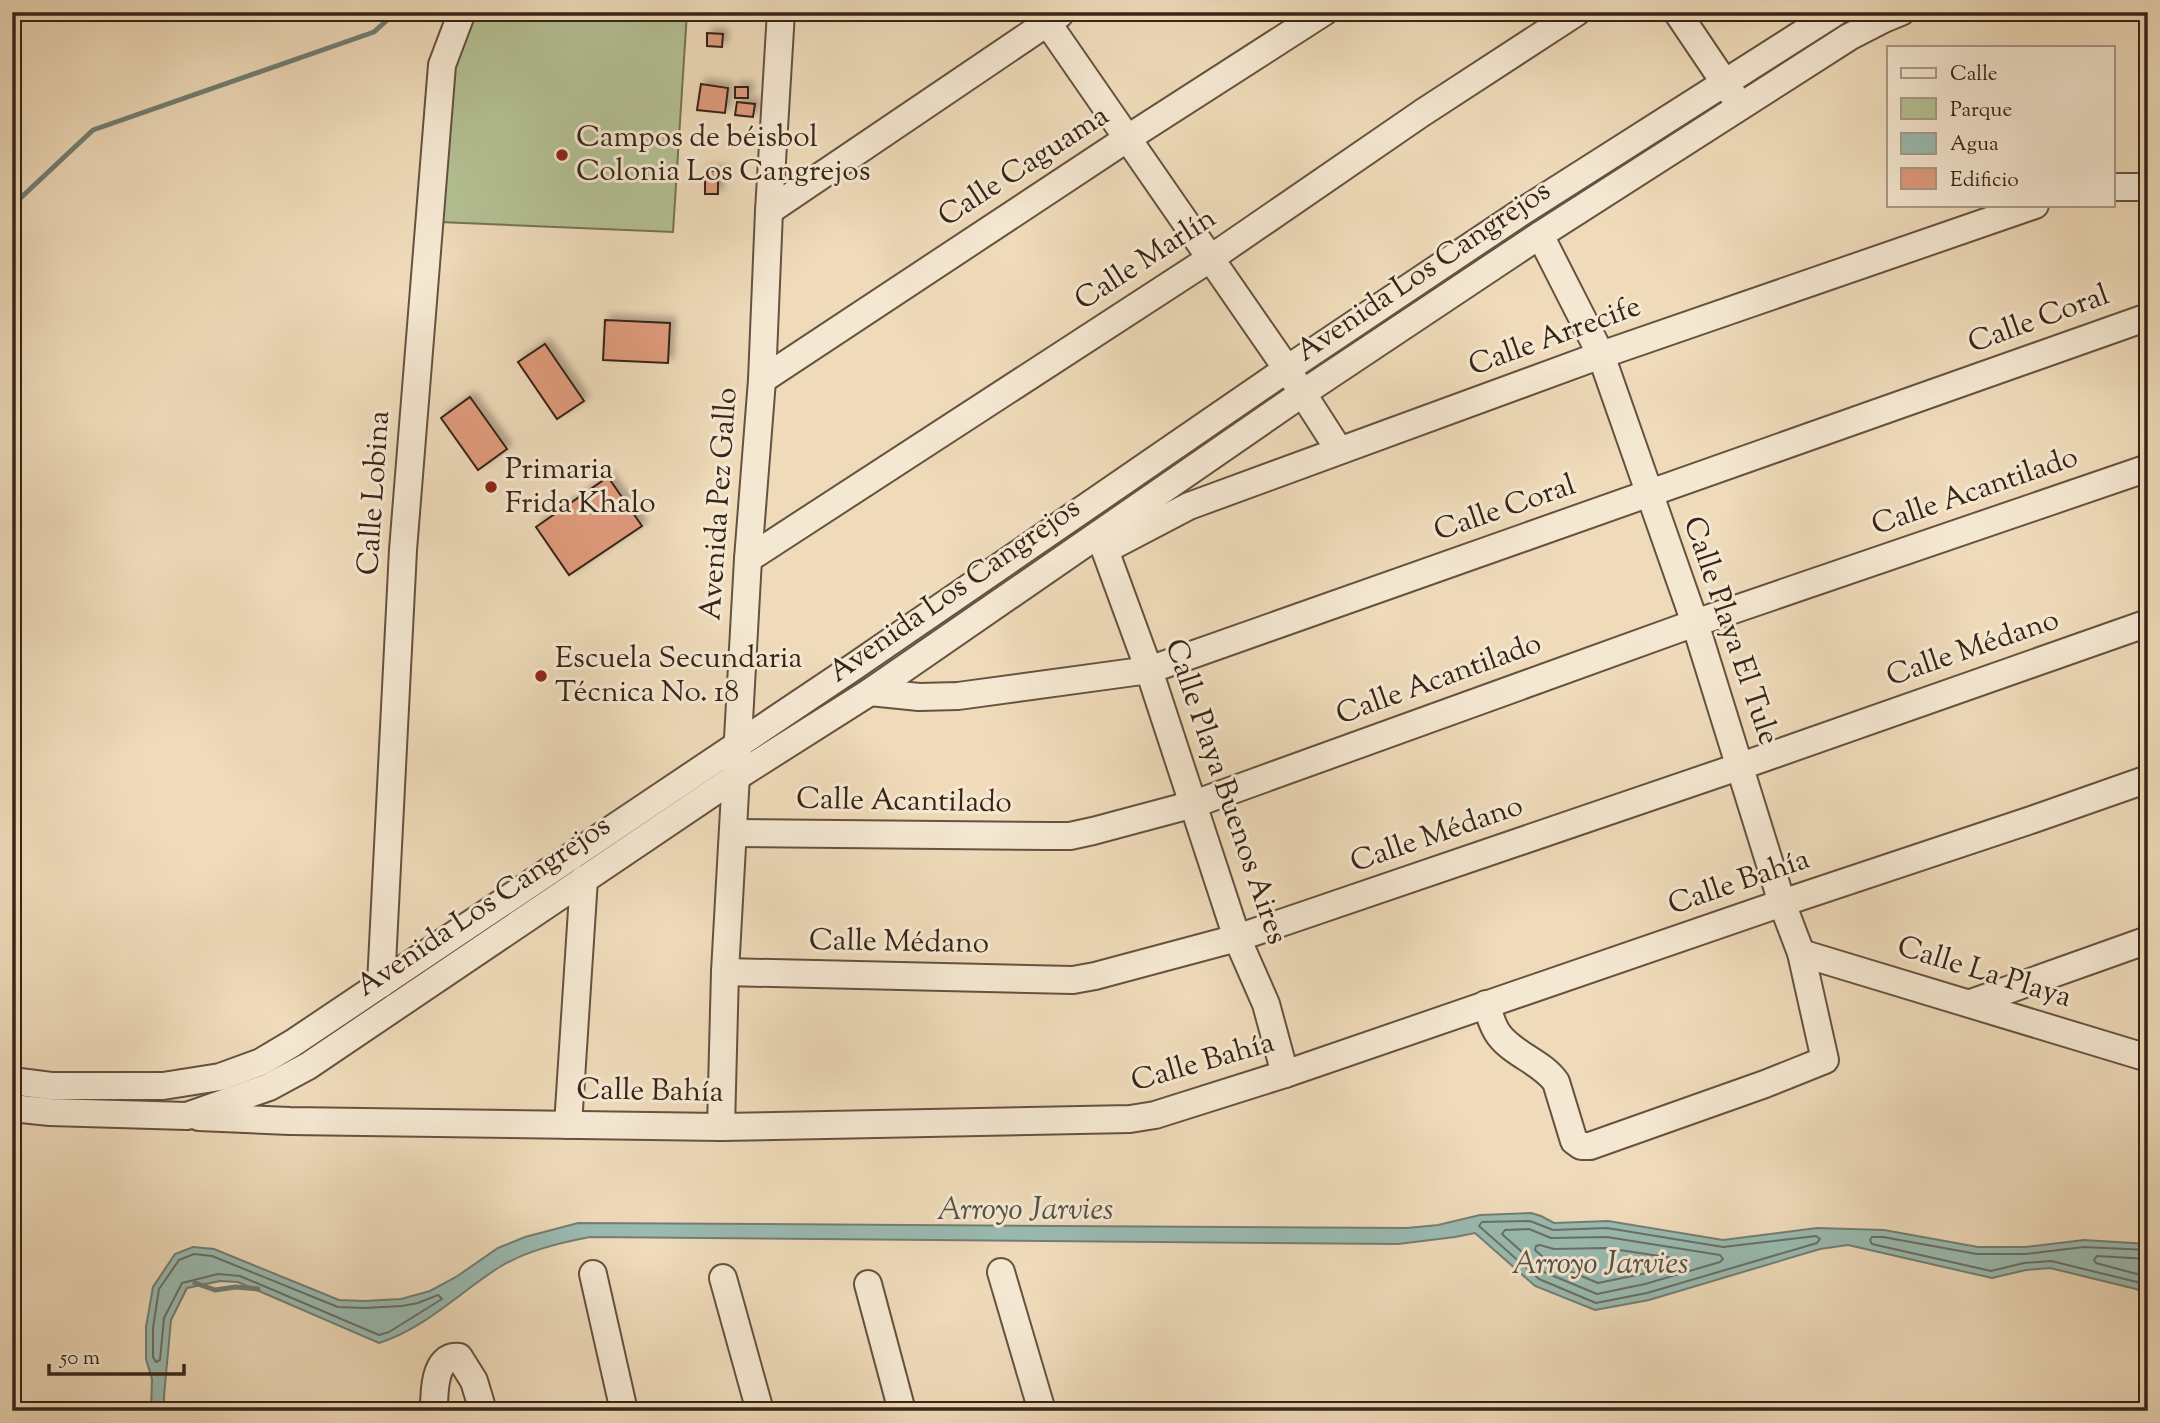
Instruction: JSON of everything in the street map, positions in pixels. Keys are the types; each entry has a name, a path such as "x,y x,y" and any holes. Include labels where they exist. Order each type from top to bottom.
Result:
{"street":[{"name":"Calle Lobina","path":"381,984 403,550 441,79 443,65 462,12"},
{"name":"Calle Caguama","path":"762,380 1324,12"},
{"name":"Calle Marlín","path":"748,559 1211,258 1422,113 1577,12"},
{"path":"1677,12 1740,106"},
{"name":"Avenida Los Cangrejos","path":"12,1081 51,1086 163,1086 220,1077 261,1062 852,668 1287,369 1520,213 1836,12"},
{"name":"Avenida Los Cangrejos","path":"12,1108 50,1112 187,1116 269,1087 308,1066 736,777 1101,542 1303,393 1540,235 1849,37 1901,12"},
{"name":"Avenida Pez Gallo","path":"721,1127 724,972 748,559 762,380 769,211 786,16"},
{"path":"769,211 1050,16 1128,138 1287,369 1339,450"},
{"path":"2114,187 2148,187"},
{"name":"Calle Arrecife","path":"1101,542 1189,506 1601,355 2032,206"},
{"name":"Calle Playa El Tule","path":"1486,1004 1500,1036 1550,1074 1556,1082 1574,1141 1581,1146 1590,1146 1825,1060 1801,953 1782,903 1695,623 1601,355 1540,235"},
{"name":"Calle Coral","path":"870,692 919,697 958,696 1149,670 2148,317"},
{"name":"Calle Acantilado","path":"733,833 1070,836 1194,804 1695,623 2148,468"},
{"name":"Calle Playa Buenos Aires","path":"1101,542 1149,670 1237,938 1266,1004 1285,1074"},
{"name":"Calle Médano","path":"724,972 1073,980 1096,976 1237,938 1741,766 2148,623"},
{"name":"Calle Bahía","path":"187,1116 290,1121 721,1127 1129,1119 1155,1115 1285,1074 2148,779"},
{"path":"568,1125 584,879"},
{"path":"1971,1003 2148,940"},
{"name":"Calle La Playa","path":"1801,953 2148,1058"},
{"path":"1001,1272 1042,1411"},
{"path":"593,1274 624,1411"},
{"path":"723,1278 760,1411"},
{"path":"868,1284 902,1411"},
{"path":"434,1411 439,1368 453,1356 459,1357 474,1381 484,1411"}],"green space":[{"name":"Campos de béisbol Colonia Los Cangrejos","path":"471,12 687,12 673,232 440,222 450,89 462,37"}],"water":[{"name":"Arroyo Jarvies","path":"1531,1213 1554,1223 1608,1221 1723,1240 1817,1228 1884,1230 1978,1247 2025,1247 2084,1240 2148,1244 2148,1294 2050,1268 2026,1270 1992,1278 1848,1245 1820,1249 1649,1300 1595,1310 1535,1286 1475,1233 1398,1244 590,1237 542,1248 508,1262 426,1320 379,1343 238,1282 220,1281 187,1288 171,1320 164,1411 151,1411 152,1379 146,1359 146,1327 153,1287 175,1254 193,1247 214,1249 339,1300 364,1301 401,1299 430,1291 498,1248 525,1237 578,1223 1407,1228 1438,1225 1480,1215"}],"building":[{"path":"707,33 723,34 722,47 707,46"},
{"path":"701,84 728,88 725,113 697,110"},
{"path":"735,87 748,87 748,98 735,98"},
{"path":"737,102 755,104 753,117 735,115"},
{"path":"705,171 724,171 724,180 718,180 718,194 705,194"},
{"path":"605,320 670,323 668,363 603,360"},
{"path":"545,344 584,401 557,419 518,362"},
{"path":"470,397 507,449 478,470 441,418"},
{"path":"608,477 642,526 569,575 536,527"}],"waterway":[{"path":"12,206 93,130 374,32 396,12"},
{"name":"Arroyo Jarvies","path":"195,1283 215,1290 236,1287 258,1289"}],"place":[{"name":"Campos de béisbol Colonia Los Cangrejos","path":"562,155"},
{"name":"Primaria Frida Khalo","path":"491,487"},
{"name":"Escuela Secundaria Técnica No. 18","path":"541,676"}]}
